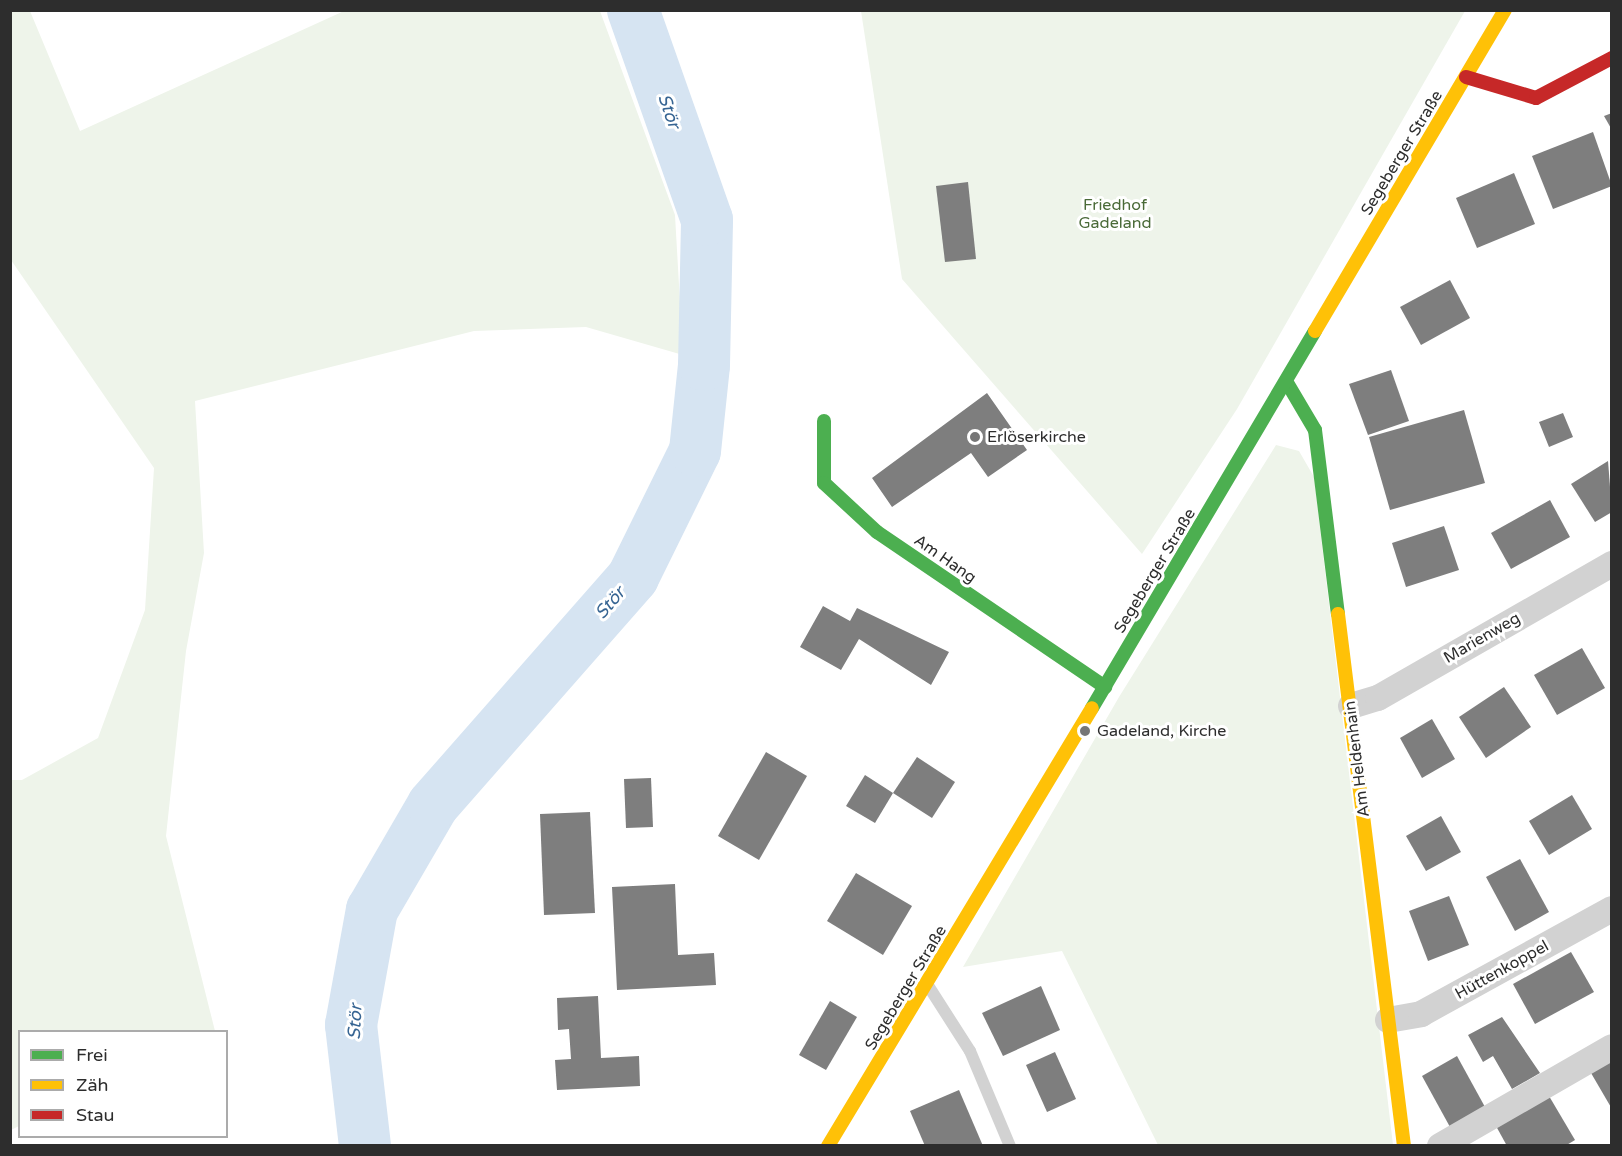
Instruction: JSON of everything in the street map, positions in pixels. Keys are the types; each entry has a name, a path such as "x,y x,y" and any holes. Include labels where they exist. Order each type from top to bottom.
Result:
{"street":[{"name":"Segeberger Straße","path":"828,1146 928,986 1505,10"},
{"path":"1466,77 1536,99 1611,58"},
{"name":"Am Heldenhain","path":"1286,381 1315,430 1404,1146"},
{"name":"Am Hang","path":"824,421 824,483 877,532 1105,687"},
{"name":"Marienweg","path":"1350,706 1378,698 1611,564"},
{"name":"Hüttenkoppel","path":"1388,1020 1421,1014 1611,909"},
{"path":"1440,1146 1611,1047"}],"lane":[{"path":"928,986 970,1052 1010,1146"}],"green space":[{"path":"11,10 30,11 80,131 344,11 600,11 675,215 683,355 586,327 474,331 195,401 204,553 186,651 166,836 215,1030 18,1030 18,1126 11,1130 11,780 22,780 98,738 145,610 154,468 11,260"},
{"name":"Friedhof Gadeland","path":"861,11 1465,11 1237,409 1142,554 902,279"},
{"path":"1276,445 1299,451 1314,477 1393,1145 1158,1145 1062,951 963,967 1119,697"}],"building":[{"path":"1612,113 1612,130 1604,116"},
{"path":"1593,132 1612,186 1553,209 1532,156"},
{"path":"1514,173 1535,224 1477,248 1456,198"},
{"path":"968,182 976,259 945,262 936,186"},
{"path":"1450,280 1470,318 1421,345 1400,307"},
{"path":"1391,370 1409,421 1368,435 1349,384"},
{"name":"Erlöserkirche","path":"987,393 1027,450 988,477 971,453 892,507 872,478"},
{"path":"1464,410 1485,483 1390,510 1369,437"},
{"path":"1563,413 1573,437 1549,447 1539,422"},
{"path":"1608,461 1612,512 1595,522 1571,484"},
{"path":"1550,500 1570,537 1511,569 1491,533"},
{"path":"1444,526 1459,570 1406,587 1392,543"},
{"path":"823,606 850,621 857,608 949,652 931,685 859,639 841,670 800,647"},
{"path":"1582,648 1605,688 1557,715 1534,675"},
{"path":"1504,687 1531,727 1486,758 1459,717"},
{"path":"1432,719 1455,759 1422,778 1400,738"},
{"path":"766,752 807,776 759,860 718,836"},
{"path":"917,757 955,782 932,818 893,793"},
{"path":"865,775 893,793 875,823 846,806"},
{"path":"651,778 653,827 626,828 624,779"},
{"path":"1572,795 1592,829 1549,855 1529,821"},
{"path":"590,812 595,913 544,915 540,814"},
{"path":"1441,816 1461,852 1426,871 1406,836"},
{"path":"1520,859 1549,912 1515,931 1486,877"},
{"path":"856,873 912,906 883,955 827,921"},
{"path":"675,884 678,955 714,953 716,985 617,990 612,887"},
{"path":"1449,896 1469,945 1428,961 1409,911"},
{"path":"1571,952 1594,992 1535,1024 1513,984"},
{"path":"1041,986 1060,1030 1003,1056 982,1013"},
{"path":"598,996 601,1058 639,1056 640,1086 557,1090 555,1060 571,1059 569,1029 558,1030 557,998"},
{"path":"830,1001 857,1017 826,1070 799,1055"},
{"path":"1502,1017 1540,1073 1512,1089 1493,1056 1483,1062 1468,1035"},
{"path":"1055,1052 1076,1099 1047,1112 1026,1065"},
{"path":"1457,1056 1485,1107 1450,1127 1422,1076"},
{"path":"1612,1061 1612,1109 1591,1073"},
{"path":"959,1090 983,1146 925,1146 910,1111"},
{"path":"1549,1096 1575,1140 1565,1146 1507,1146 1496,1126"}],"waterway":[{"name":"Stör","path":"365,1146 351,1025 372,910 433,805 633,577 695,451 704,365 707,220 633,10"}],"traffic: fast":[{"path":"1092,708 1315,331"},
{"path":"1286,381 1315,430 1338,614"},
{"path":"824,421 824,483 877,532 1105,687"}],"traffic: slow":[{"path":"1315,331 1505,10"},
{"path":"1338,614 1404,1146"},
{"path":"828,1146 1092,708"}],"traffic: jam":[{"path":"1466,77 1536,98 1612,58"}],"place":[{"name":"Erlöserkirche","path":"975,437"},
{"name":"Gadeland, Kirche","path":"1085,731"}]}
